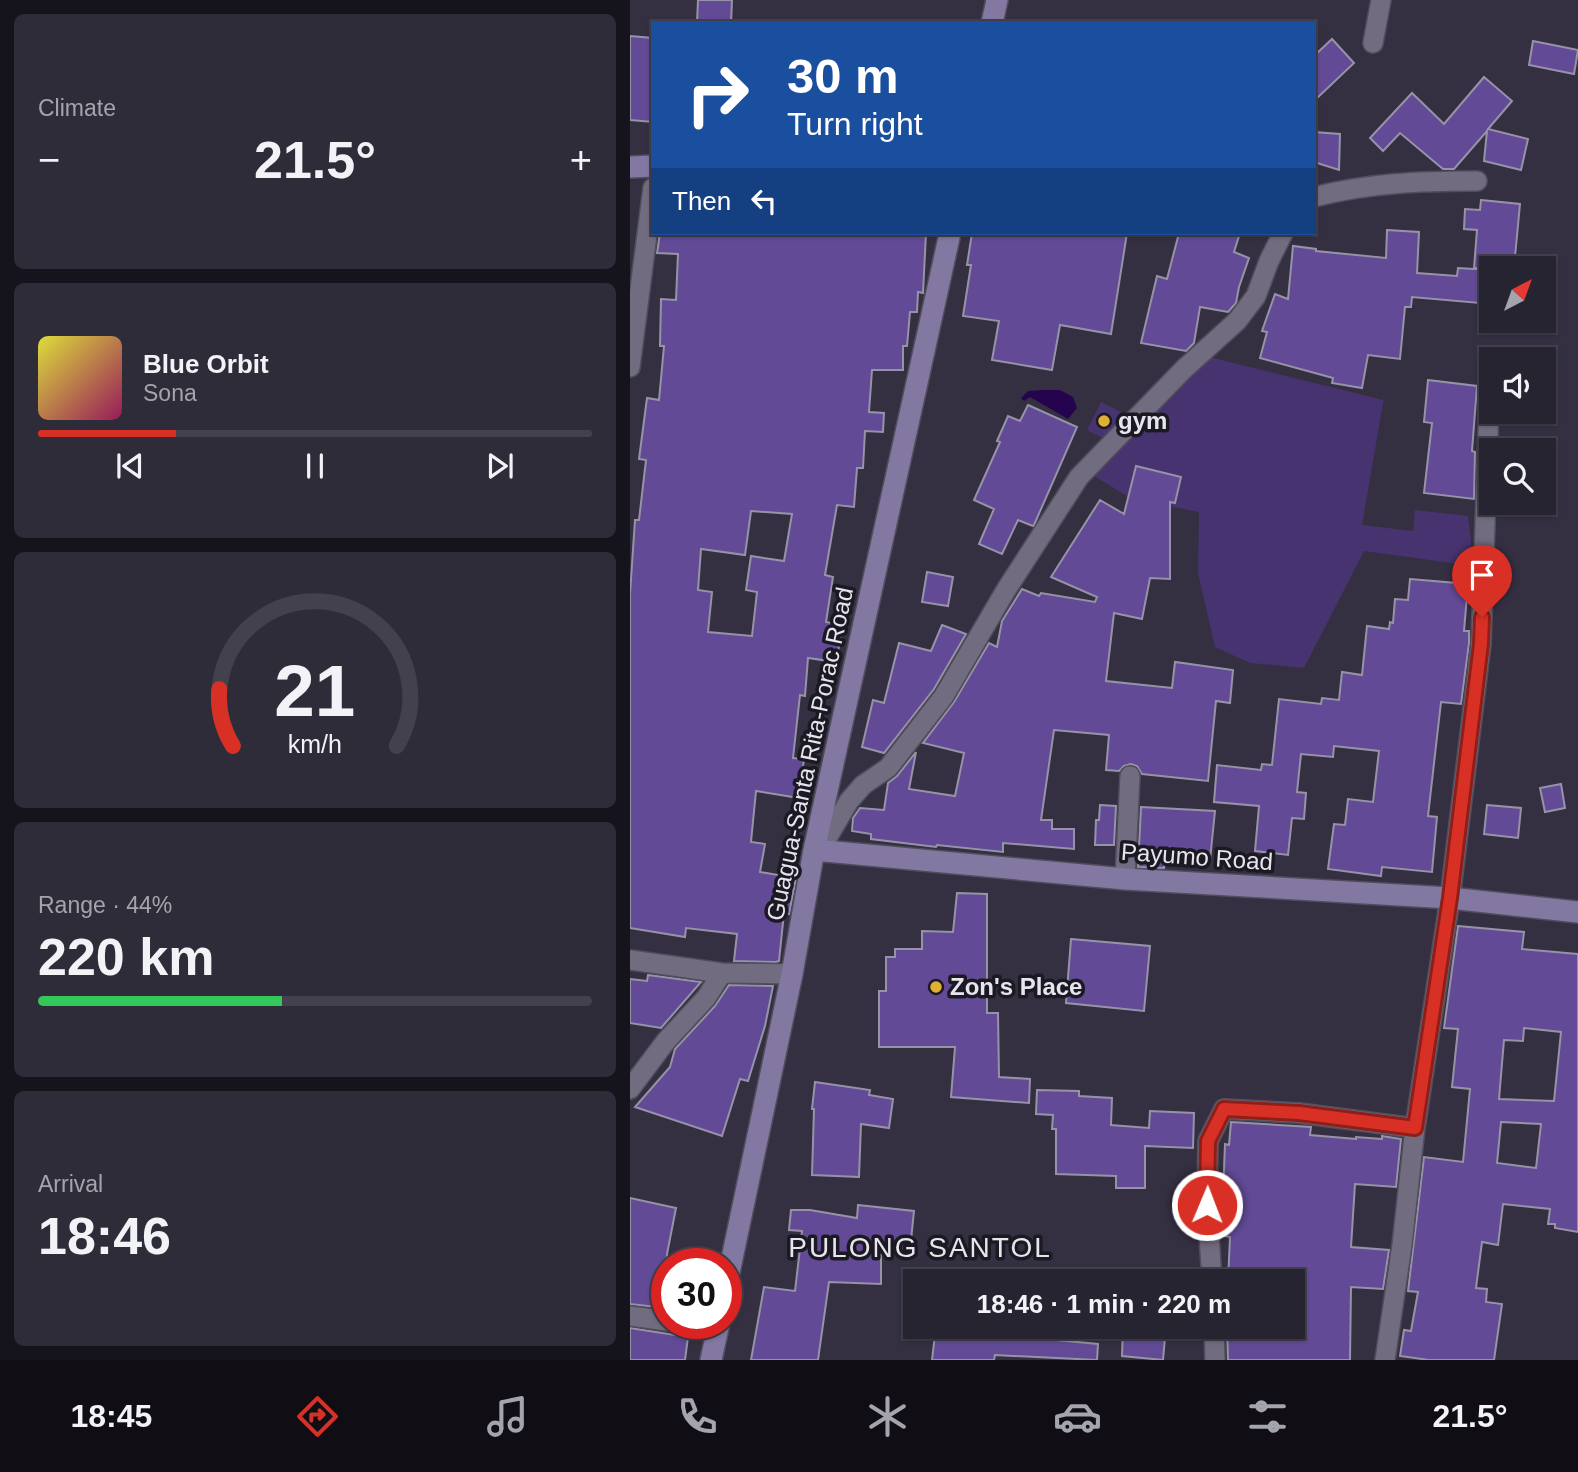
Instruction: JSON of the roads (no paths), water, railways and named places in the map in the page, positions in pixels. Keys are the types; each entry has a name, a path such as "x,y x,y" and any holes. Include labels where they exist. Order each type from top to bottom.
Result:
{"main road":[{"path":"992,21 997,0"},
{"path":"630,167 651,166"},
{"name":"Guagua-Santa Rita-Porac Road","path":"734,1248 950,235"},
{"name":"Payumo Road","path":"817,850 1125,879 1450,898 1578,912"},
{"path":"711,1360 715,1339"}],"street":[{"path":"1373,43 1381,0"},
{"path":"1316,197 1351,188 1401,183 1477,181"},
{"path":"630,367 651,204"},
{"path":"817,850 849,801 863,785 888,768 944,696 1006,590 1079,477 1184,369 1237,321 1256,296 1282,235"},
{"path":"1385,1360 1402,1245 1415,1128 1450,898 1481,644 1488,424"},
{"path":"1125,879 1130,776"},
{"path":"630,960 722,973 792,975"},
{"path":"630,1088 666,1041 706,998 722,973"},
{"path":"1211,1269 1207,1205 1208,1141 1224,1109 1299,1113 1415,1128"},
{"path":"630,1316 651,1319"},
{"path":"1214,1339 1215,1360"}],"place":[{"name":"gym","path":"1104,421"},
{"name":"Zon's Place","path":"936,987"}],"district":[{"name":"PULONG SANTOL","path":"920,1247"}]}
